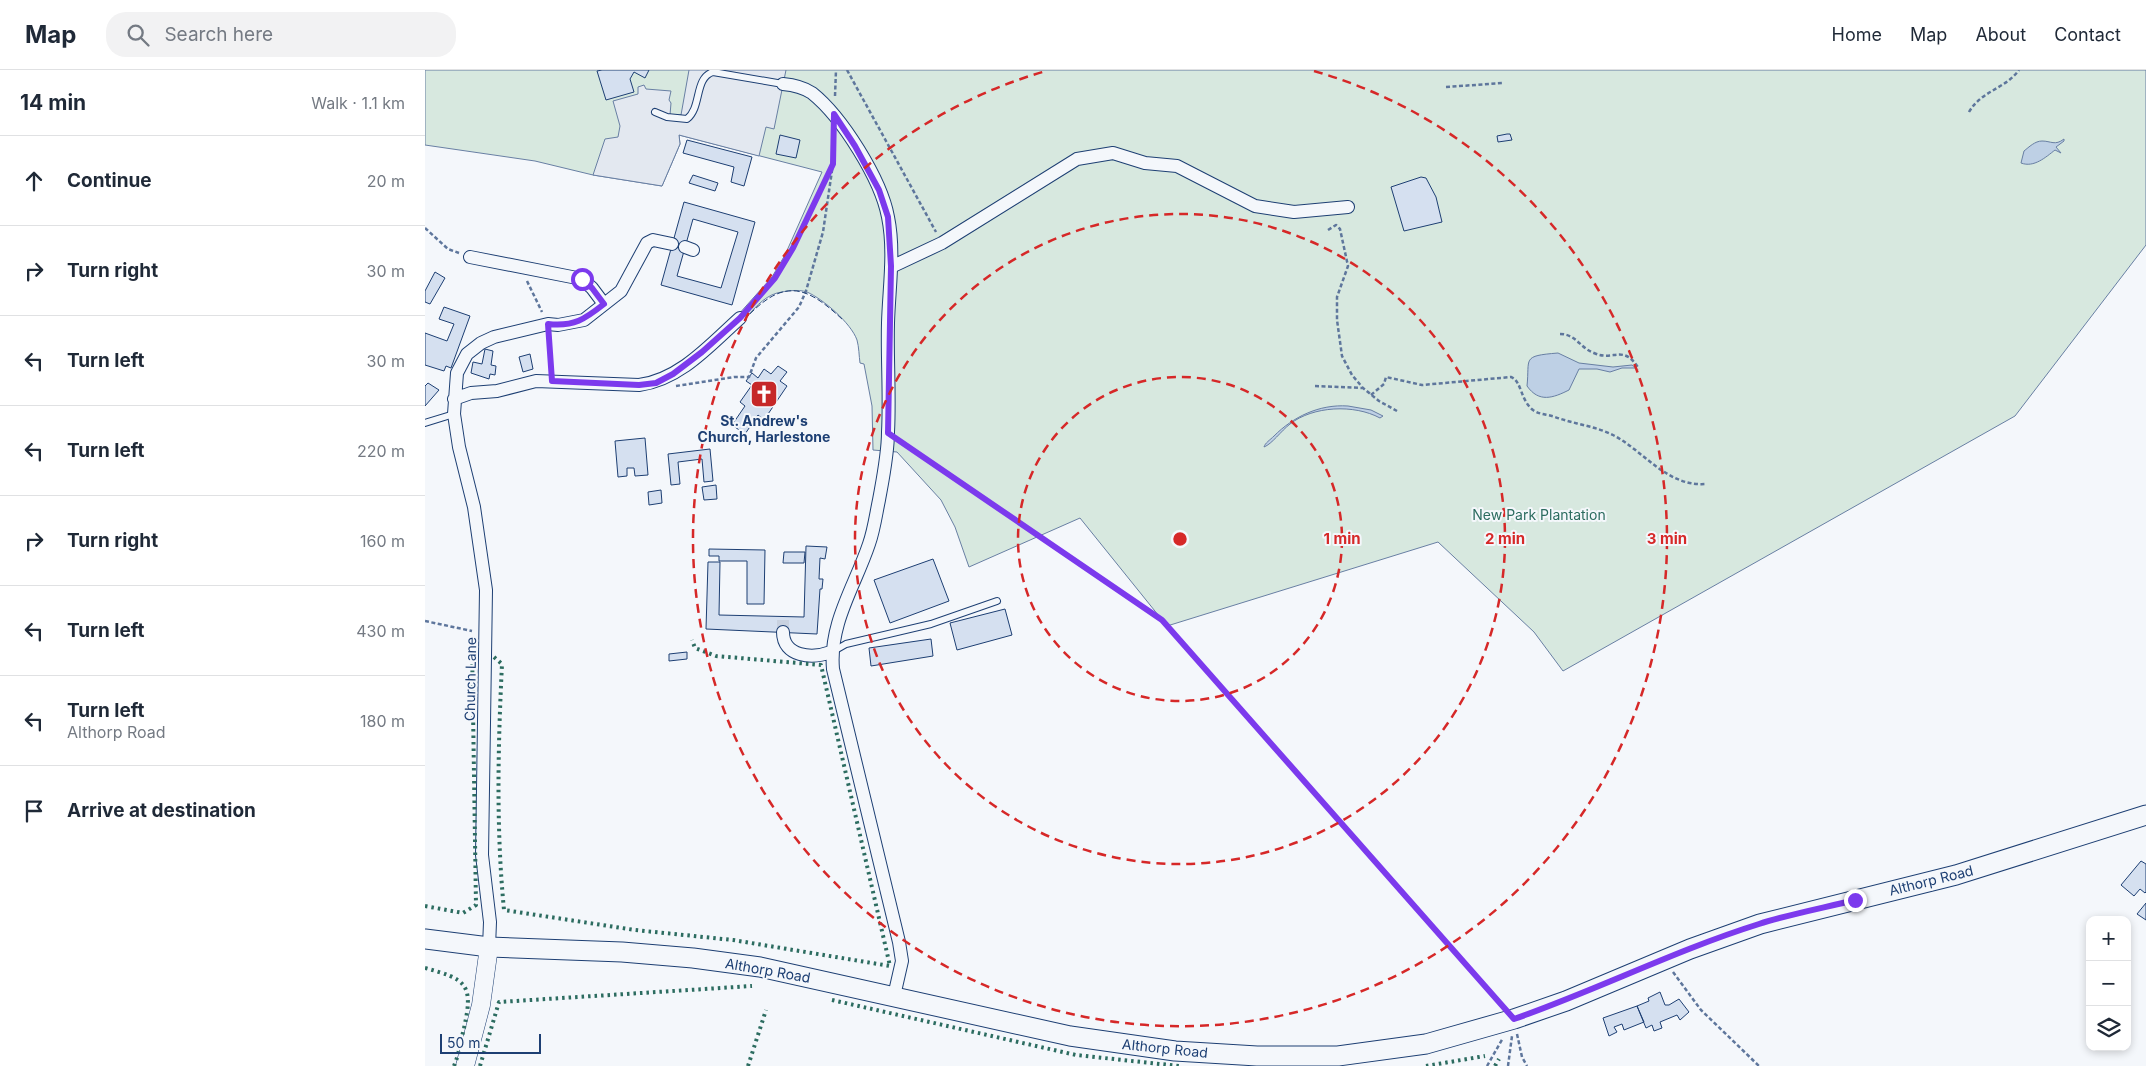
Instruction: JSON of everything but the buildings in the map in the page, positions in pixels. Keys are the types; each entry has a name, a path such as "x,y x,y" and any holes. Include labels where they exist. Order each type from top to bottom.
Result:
{"main road":[{"name":"Althorp Road","path":"425,940 489,947 622,952 693,958 780,971 1070,1036 1175,1051 1257,1056 1338,1056 1426,1044 1514,1019 1566,1001 1664,960 1760,924 1956,875 2146,815"}],"street":[{"path":"783,84 796,85 810,92 834,114 855,146 879,190 888,217 891,266 887,367 888,433 879,499 870,543 837,622 831,652 833,669 899,942 901,961 894,996"},
{"path":"891,266 942,244 1077,159 1113,153 1145,163 1177,166 1255,206 1293,212 1348,207"},
{"name":"Church Lane","path":"489,947 490,922 482,854 486,634 485,566 454,414 457,373 461,362 474,347 494,337 548,324 558,325 584,320 621,291 647,243 653,240 672,244"},
{"path":"470,257 582,279 592,288 604,304"},
{"path":"454,399 471,393 497,391 519,384 552,381 639,385 656,383 673,374 702,352 740,318"},
{"path":"783,632 784,645 790,651 815,656 831,652"},
{"path":"465,1066 481,1005 489,947"}],"lane":[{"path":"655,112 667,117 687,119 694,112 698,103 700,88 708,73 713,72 783,84"},
{"path":"425,423 454,414"},
{"path":"831,652 846,644 931,624 997,601"}],"path":[{"path":"656,383 681,386 734,377 749,377 756,358 799,307 806,291 823,232 833,164 835,70"},
{"path":"847,70 942,244"},
{"path":"1969,112 1974,103 1988,92 2006,84 2019,70"},
{"path":"1446,87 1503,83"},
{"path":"740,318 775,278 793,248 833,164"},
{"path":"1328,230 1336,225 1340,229 1348,266 1337,297 1337,320 1341,356 1352,376 1363,388 1397,411"},
{"path":"425,228 448,249 470,257"},
{"path":"519,277 527,281 548,324 552,381"},
{"path":"1560,334 1569,334 1593,353 1625,354 1633,359 1639,369"},
{"path":"1371,395 1384,384 1386,377 1422,385 1511,377 1517,381 1526,403 1539,414 1611,434 1668,474 1692,484 1706,484"},
{"path":"1315,386 1363,388"},
{"path":"888,433 1162,620 1514,1019 1521,1057 1527,1066"},
{"path":"425,621 486,634"},
{"path":"1664,960 1701,1010 1759,1066"},
{"path":"1487,1066 1514,1019"},
{"path":"1508,1066 1514,1019"}],"green space":[{"name":"New Park Plantation","path":"425,70 2146,70 2146,245 2015,416 1563,671 1534,632 1438,542 1167,626 1080,518 969,567 955,527 941,500 897,452 873,450 872,406 864,364 860,363 859,349 854,333 843,319 821,300 807,292 800,291 772,295 759,304 744,320 738,315 772,277 785,255 822,172 679,135 680,144 662,186 593,175 535,161 425,145"}],"shaded area":[{"path":"689,70 786,70 774,129 766,127 759,156 679,135 680,144 662,186 593,175 605,139 618,137 620,126 613,101 638,94 638,87 644,85 646,89 671,91 669,100 671,103 670,115 681,115"}],"water":[{"path":"2064,139 2056,147 2061,153 2055,150 2044,159 2035,163 2021,163 2024,151 2035,143 2042,141 2055,143"},
{"path":"1558,353 1579,363 1613,367 1632,365 1636,368 1622,368 1610,372 1597,369 1579,369 1569,390 1552,397 1536,395 1527,386 1528,364 1530,360 1538,355"},
{"path":"1348,406 1371,410 1383,416 1380,418 1358,410 1346,409 1322,410 1310,413 1290,424 1264,447 1281,429 1307,413 1327,407"}],"tunnel":[{"path":"783,618 783,632"}],"hedge":[{"path":"494,657 502,664 498,787 504,910 635,930 733,940 890,966 821,665 716,656 695,648 692,640"},
{"path":"425,906 463,913 476,905 472,645"},
{"path":"425,968 458,980 464,986 467,993 467,1013 459,1052 454,1066"},
{"path":"480,1066 499,1002 752,986"},
{"path":"832,1000 1076,1055 1179,1066"},
{"path":"748,1066 766,1010"},
{"path":"1426,1066 1485,1056"},
{"path":"1495,1066 1499,1059"}],"fence":[{"path":"744,320 770,298 782,292 793,291 805,293 816,299 843,320"}],"place":[{"name":"St. Andrew's Church, Harlestone","path":"764,394"}],"route":[{"path":"582,279 592,288 604,304 584,320 558,325 548,324 552,381 639,385 656,383 673,374 702,352 740,318 775,278 793,248 833,164 834,114 855,146 879,190 888,217 891,266 888,433 1162,620 1514,1019 1566,1001 1690,949 1760,924 1855,900"}]}
